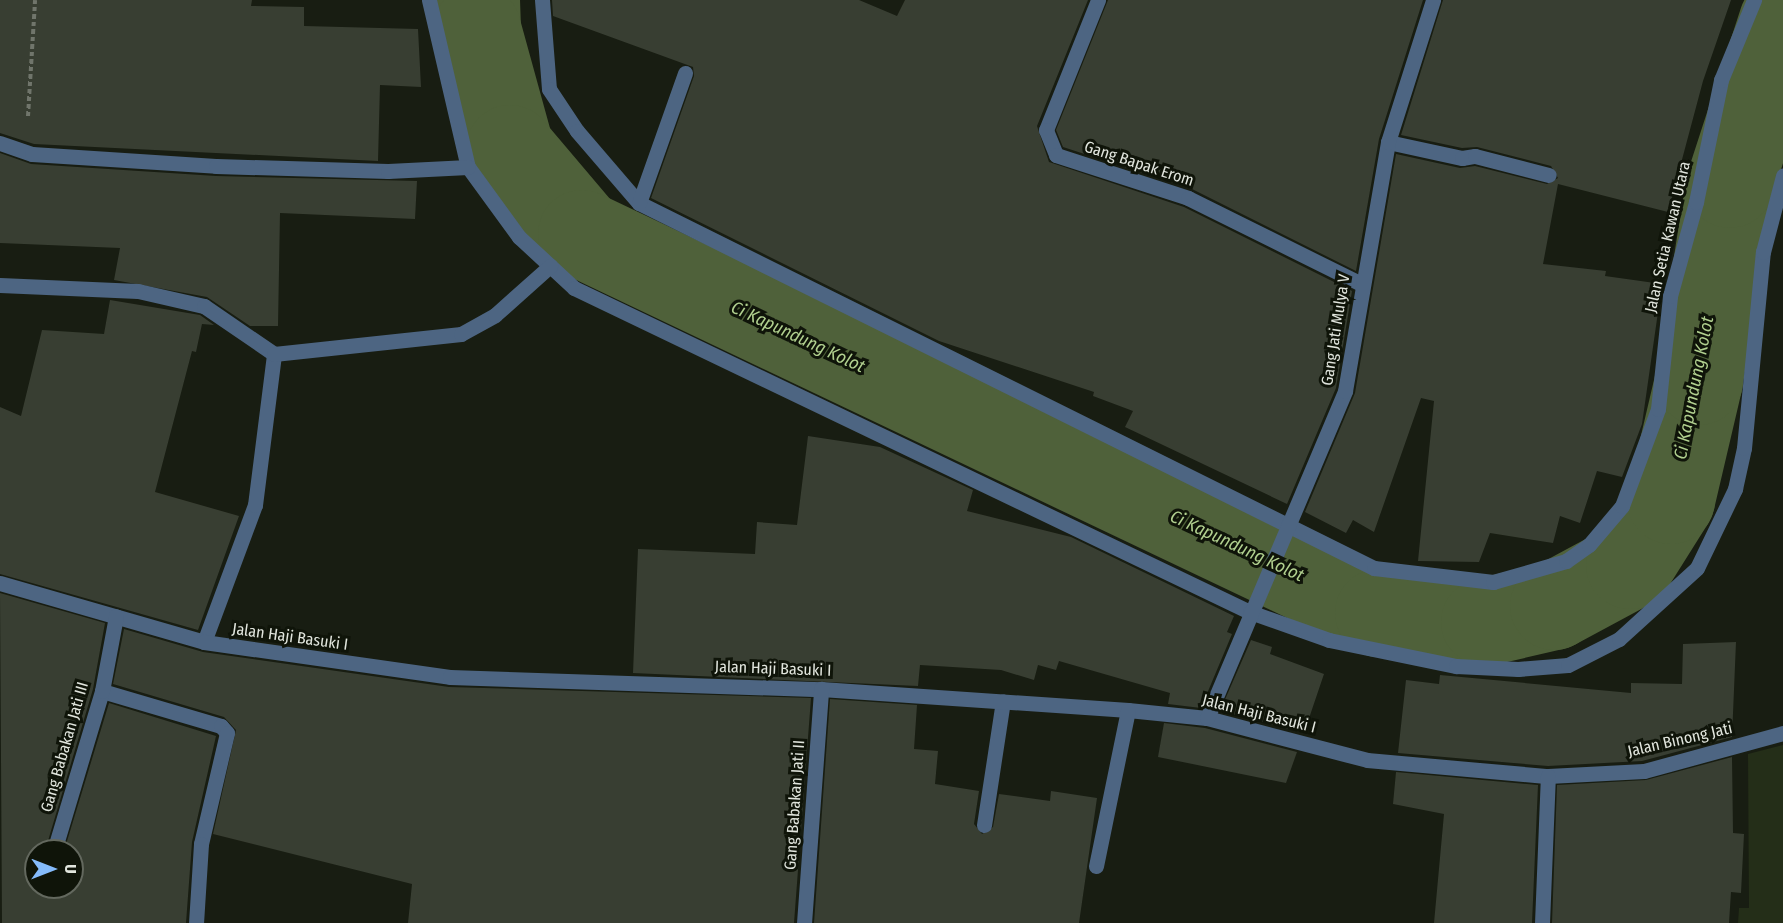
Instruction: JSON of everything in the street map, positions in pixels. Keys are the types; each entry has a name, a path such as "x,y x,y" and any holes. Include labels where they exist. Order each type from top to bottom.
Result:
{"street":[{"path":"429,0 468,167 519,237 574,288 1250,612 1379,653 1456,666 1518,669 1568,665 1619,639 1655,611 1697,568 1735,489 1744,448 1762,252 1783,176"},
{"path":"542,0 549,88 577,131 639,203 685,73"},
{"name":"Gang Bapak Erom","path":"1098,0 1046,129 1056,155 1188,198 1361,284"},
{"name":"Gang Jati Mulya V","path":"1207,718 1285,528 1345,391 1361,284 1388,142 1433,0"},
{"name":"Jalan Setia Kawan Utara","path":"639,203 1285,528 1388,572 1493,582 1566,561 1589,545 1622,506 1658,409 1670,296 1696,202 1721,80 1754,0"},
{"path":"1388,142 1462,158 1474,156 1549,175"},
{"path":"0,143 26,152 216,166 388,171 468,167"},
{"path":"0,285 138,291 204,306 274,354 461,334 495,315 550,266"},
{"path":"204,642 255,505 274,354"},
{"name":"Jalan Haji Basuki I","path":"0,583 204,642 450,677 821,689 1128,710 1207,718 1367,760 1548,776"},
{"name":"Gang Babakan Jati III","path":"58,839 102,691 116,616"},
{"name":"Gang Babakan Jati II","path":"804,923 821,689"},
{"path":"102,691 221,726 227,733 201,844 196,923"},
{"path":"984,825 1003,701"},
{"path":"1096,867 1128,710"},
{"name":"Jalan Binong Jati","path":"1548,776 1644,771 1783,733"},
{"path":"1542,923 1548,776"}],"path":[{"path":"26,152 35,0"}],"green space":[{"path":"1783,745 1783,923 1738,923 1739,908 1749,908 1748,754"}],"building":[{"path":"0,0 252,0 251,6 304,7 304,26 418,29 421,87 380,85 378,161 34,144 0,133"},
{"path":"552,0 859,0 897,16 905,0 1088,0 1037,126 1049,162 1184,207 1352,291 1336,388 1287,504 1125,427 1133,411 1093,396 1094,392 939,341 651,198 694,76 693,67 553,16"},
{"path":"1108,0 1423,0 1379,139 1356,271 1192,189 1063,147 1056,130"},
{"path":"1443,0 1731,0 1703,81 1668,212 1558,184 1543,264 1606,271 1605,276 1662,284 1642,424 1622,477 1597,471 1580,523 1560,516 1553,543 1490,533 1479,562 1418,561 1434,401 1421,398 1374,532 1353,520 1346,533 1305,512 1355,393 1396,154 1460,168 1475,166 1547,184 1558,178 1551,166 1477,147 1462,148 1401,135"},
{"path":"0,153 31,164 216,176 417,181 415,219 280,213 278,326 250,326 207,297 114,280 120,248 0,243"},
{"path":"110,300 200,315 214,325 202,324 196,352 192,351 155,492 239,516 198,630 0,574 0,407 21,416 42,330 104,334"},
{"path":"808,436 880,447 973,490 967,511 1071,537 1234,616 1227,632 1232,634 1201,708 1168,704 1170,693 1059,661 1056,670 1038,665 1034,680 1001,670 920,665 918,686 633,673 638,549 755,554 757,522 797,525"},
{"path":"0,593 105,623 93,689 49,839 24,839 24,899 84,899 84,839 68,839 109,703 216,736 192,842 186,923 2,923"},
{"path":"124,629 203,652 449,687 811,698 794,923 408,923 412,884 213,834 236,730 224,717 113,684"},
{"path":"1251,640 1272,647 1270,654 1324,674 1304,733 1220,711"},
{"path":"1736,642 1732,737 1642,761 1548,766 1398,753 1406,680 1439,684 1440,675 1631,693 1631,683 1682,684 1683,644"},
{"path":"830,699 917,705 914,749 938,751 935,784 979,791 974,824 982,834 993,827 999,794 1050,801 1051,791 1097,798 1079,923 814,923"},
{"path":"1164,723 1205,728 1297,752 1286,783 1158,757"},
{"path":"1732,757 1733,833 1744,834 1741,893 1731,892 1729,923 1552,923 1557,785 1646,780"},
{"path":"1396,772 1538,785 1532,923 1434,923 1444,814 1393,804"}],"waterway":[{"name":"Ci Kapundung Kolot","path":"476,0 477,29 510,149 582,234 1379,613 1485,622 1554,606 1630,565 1671,500 1699,381 1730,184 1783,21"}]}
